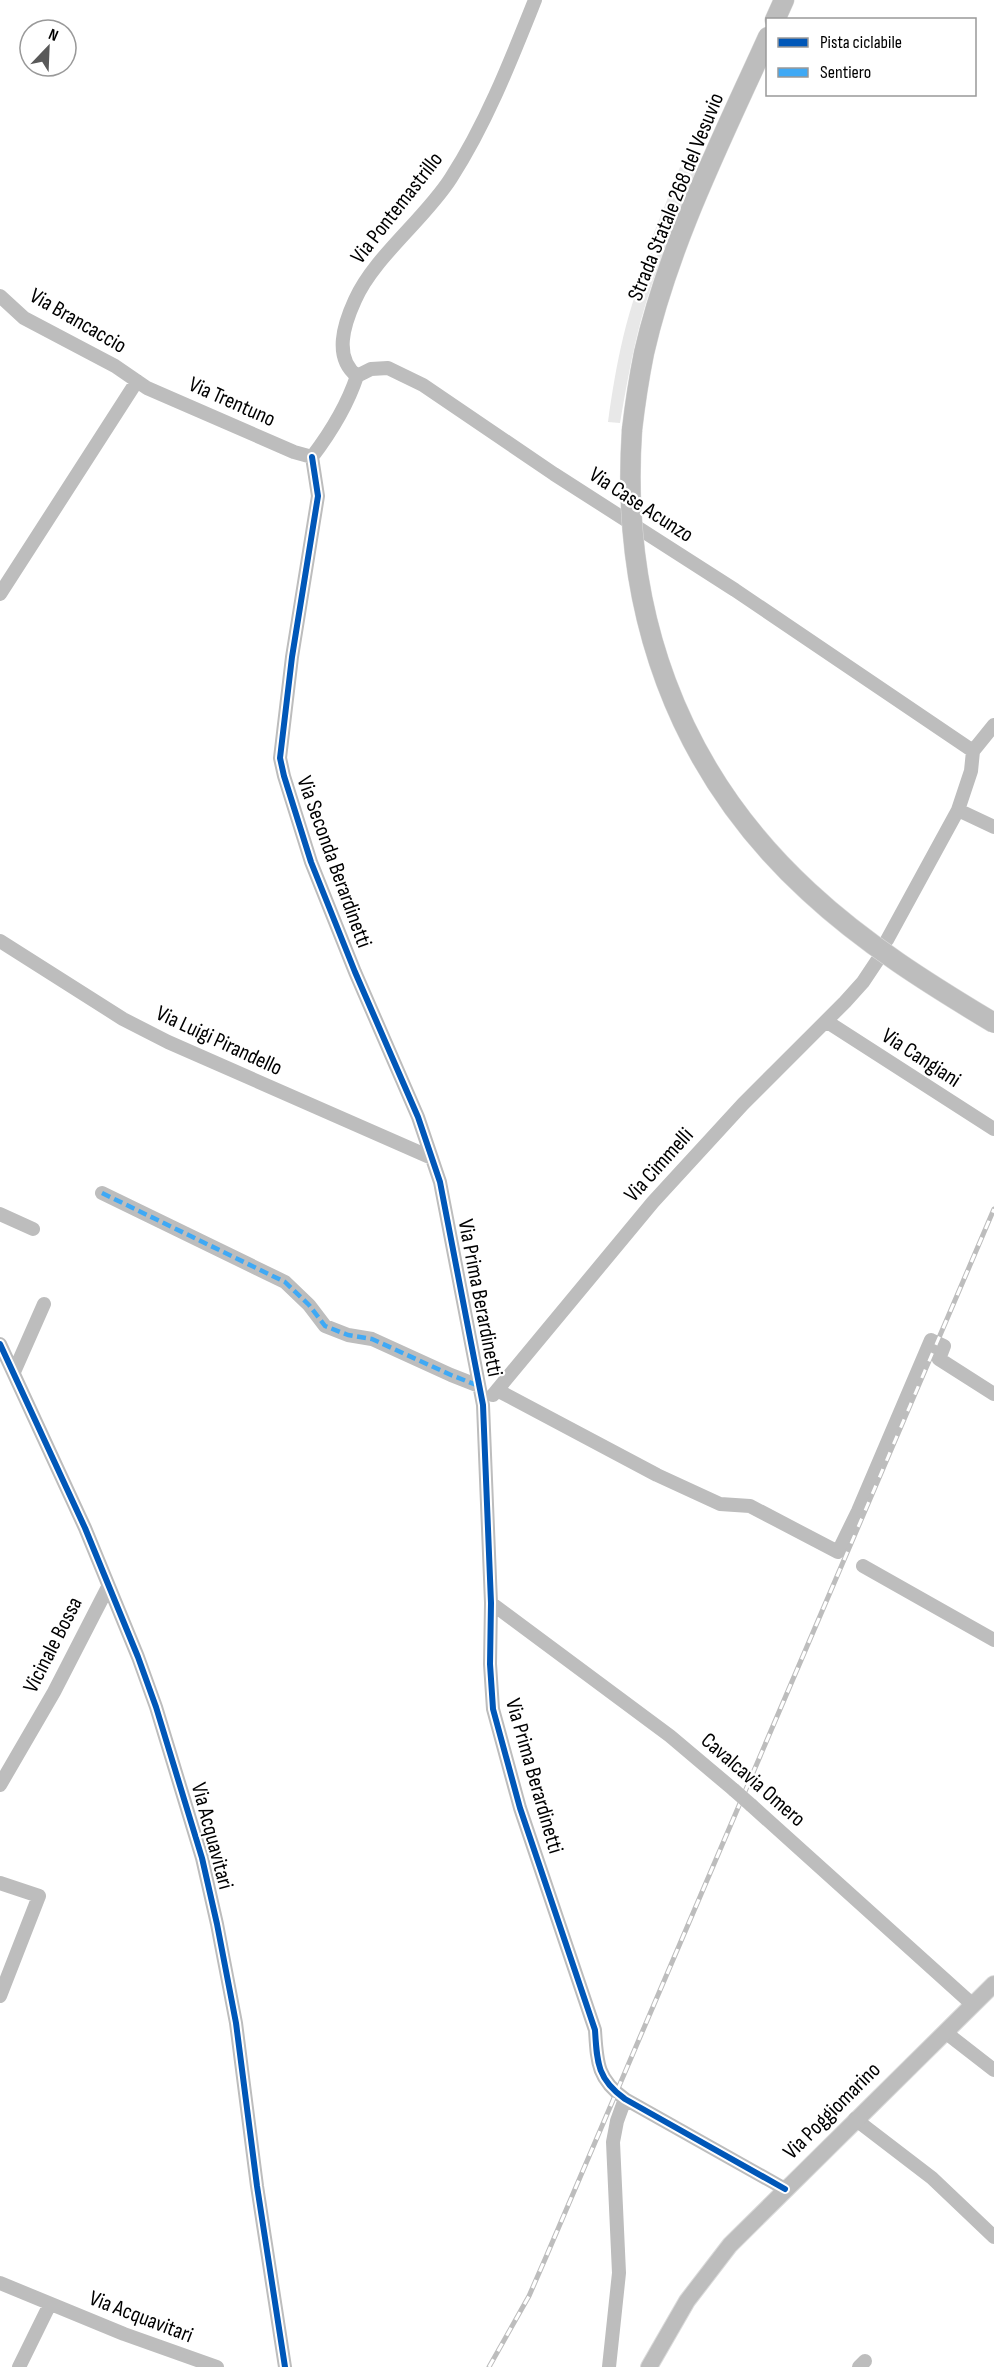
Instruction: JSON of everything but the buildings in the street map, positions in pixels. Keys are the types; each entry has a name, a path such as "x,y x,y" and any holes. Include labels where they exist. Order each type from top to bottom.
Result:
{"highway":[{"path":"776,18 784,0"},
{"name":"Strada Statale 268 del Vesuvio","path":"766,39 698,195 668,273 645,352 632,430 629,502 636,573 643,609 664,678 693,743 743,821 762,844 808,892 849,927 893,959 994,1023"}],"main road":[{"name":"Via Poggiomarino","path":"649,2367 679,2312 706,2274 737,2237 994,1984"}],"street":[{"name":"Via Pontemastrillo","path":"357,376 348,365 342,344 342,334 356,298 391,250 451,178 491,102 535,0"},
{"name":"Via Brancaccio","path":"0,296 24,318 115,366 137,381"},
{"name":"Via Case Acunzo","path":"357,376 371,369 388,368 423,385 554,474 735,590 973,751"},
{"path":"312,457 326,439 350,398 357,376"},
{"path":"0,594 137,381"},
{"name":"Via Trentuno","path":"137,381 294,452 312,457"},
{"name":"Via Seconda Berardinetti","path":"312,457 318,496 293,645 280,758 311,862 355,972 418,1117 432,1158"},
{"path":"887,940 958,810 971,771 973,751 994,725"},
{"path":"958,810 994,827"},
{"name":"Via Luigi Pirandello","path":"0,941 123,1019 168,1042 432,1158"},
{"name":"Via Cimmelli","path":"483,1405 653,1202 743,1104 863,982 877,961"},
{"name":"Via Cangiani","path":"826,1021 994,1129"},
{"name":"Via Prima Berardinetti","path":"432,1158 446,1210 483,1405 493,1710 520,1808 595,2030 597,2059 601,2074 625,2099 784,2189"},
{"path":"102,1193 285,1282 309,1305 325,1326 348,1335 372,1339 479,1386"},
{"path":"0,1214 33,1229"},
{"path":"14,1372 44,1304"},
{"path":"497,1390 657,1474 720,1504 750,1506 838,1552 932,1340 944,1346 939,1359 994,1394"},
{"name":"Via Acquavitari","path":"0,1344 85,1528 138,1657 156,1707 202,1858 217,1924 242,2065 257,2186 285,2367"},
{"path":"863,1566 994,1640"},
{"name":"Vicinale Bossa","path":"0,1785 54,1692 108,1587"},
{"name":"Cavalcavia Omero","path":"491,1603 679,1743 973,2005"},
{"path":"0,1883 39,1896 0,1996"},
{"path":"945,2032 994,2070"},
{"path":"609,2367 619,2273 613,2142 625,2099"},
{"path":"855,2119 932,2178 994,2237"},
{"path":"0,2283 50,2304 19,2367"},
{"name":"Via Acquavitari","path":"50,2304 217,2367"}],"shaded area":[{"path":"680,167 695,173 666,245 641,320 620,423 608,422 629,315 651,253 657,256 661,248 650,243"}],"railway":[{"path":"489,2367 529,2296 994,1209"}],"marked path":[{"path":"102,1193 285,1282 309,1305 325,1326 348,1335 372,1339 479,1386"}],"cycle path":[{"path":"312,457 318,496 292,657 280,758 311,862 355,972 418,1117 440,1182 483,1405 493,1709 520,1808 595,2030 598,2061 604,2077 625,2099 785,2189"},
{"path":"0,1344 85,1528 138,1657 156,1707 202,1858 236,2023 257,2186 285,2367"}]}
